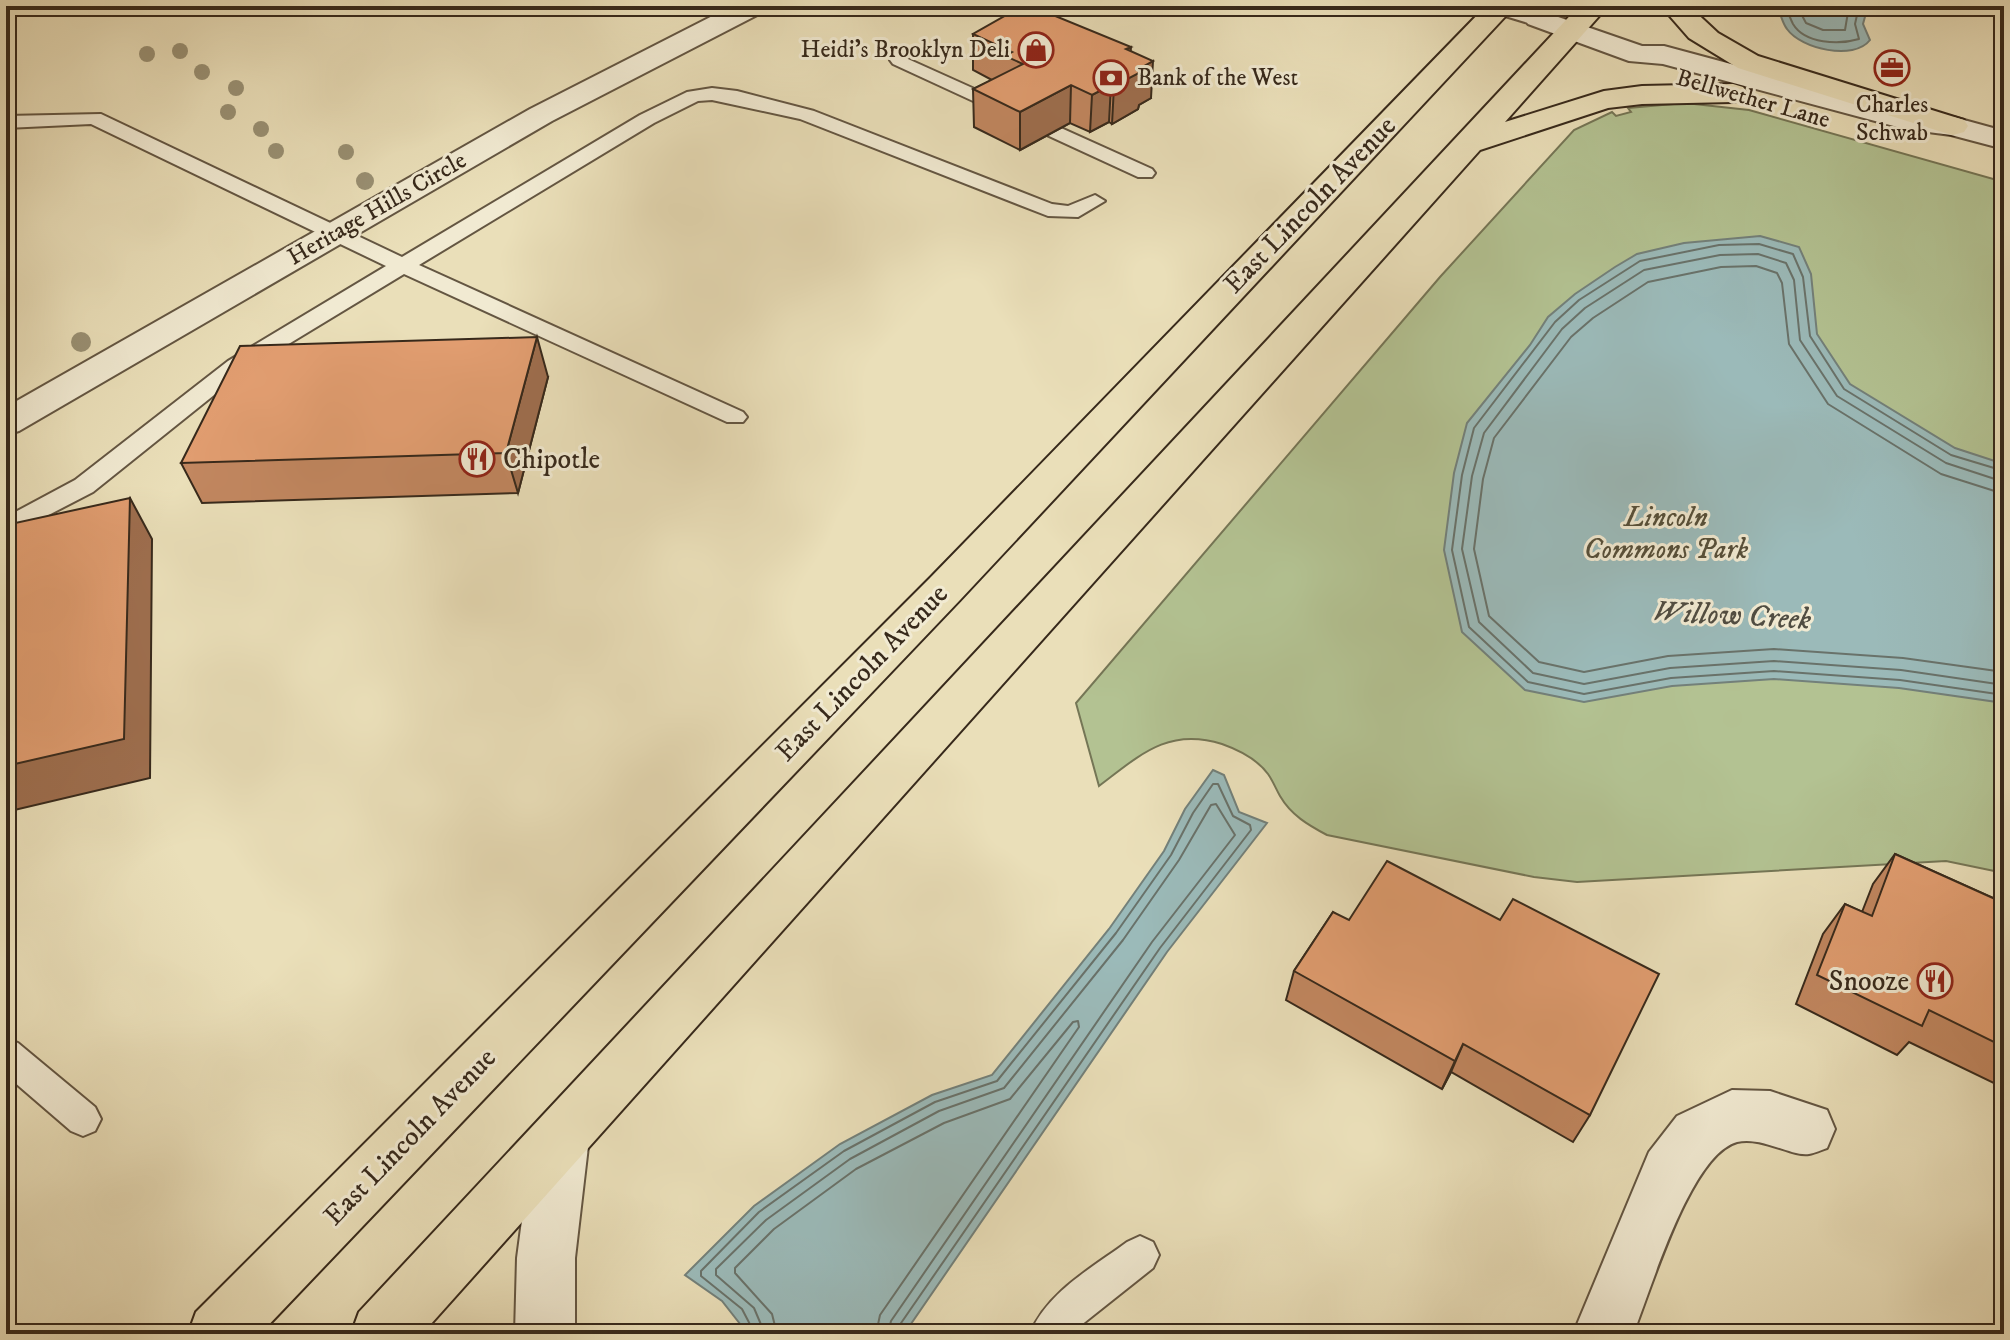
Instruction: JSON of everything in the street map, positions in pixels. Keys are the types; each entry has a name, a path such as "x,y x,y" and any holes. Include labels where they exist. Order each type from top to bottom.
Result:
{"main road":[{"name":"East Lincoln Avenue","path":"218,1334 945,589 1502,6"},
{"path":"381,1334 1594,6"},
{"path":"1675,6 1691,27 1748,62 1950,140"},
{"path":"1466,146 1604,100 1642,95 1733,93"}],"street":[{"path":"1502,6 1639,55"},
{"name":"Heritage Hills Circle","path":"6,423 541,115 749,7"},
{"name":"Bellwether Lane","path":"1639,55 1664,55 1916,123 1950,140"},
{"name":"Bellwether Lane","path":"1639,55 1652,71 1733,93 1950,140 2004,140"},
{"path":"1603,1334 1669,1171 1697,1135 1732,1116 1770,1117 1807,1129"},
{"path":"545,1334 546,1258 561,1138"}],"lane":[{"path":"899,60 1145,173"},
{"path":"6,528 84,486 236,366 674,103 712,94 737,97 807,115 1048,210 1071,213 1095,201"},
{"path":"6,122 94,118 300,214 333,234 735,417"},
{"path":"236,366 280,365"},
{"path":"6,1054 83,1119"},
{"path":"1049,1334 1066,1312 1140,1255"}],"green space":[{"name":"Lincoln Commons Park","path":"1685,103 1749,110 2004,182 2004,873 1946,861 1577,882 1534,877 1327,835 1289,809 1268,774 1253,759 1228,746 1203,740 1186,739 1156,747 1099,786 1076,703 1440,277 1574,130 1612,112 1616,116 1631,112 1628,108"}],"water":[{"path":"1776,6 1868,6 1863,24 1870,40 1852,50 1815,47 1787,29"},
{"name":"Willow Creek","path":"1760,236 1799,247 1811,274 1817,334 1850,384 1955,448 2004,464 2004,703 1899,688 1774,679 1672,686 1584,702 1525,690 1462,632 1444,550 1454,473 1467,423 1530,345 1548,317 1615,267 1637,254 1684,243"},
{"path":"1213,770 1224,775 1239,812 1267,823 1167,952 904,1334 748,1334 722,1301 685,1275 754,1206 840,1144 932,1095 992,1075 1109,929 1164,851 1185,809"}],"building":[{"path":"1022,6 1031,6 1131,47 1126,49 1153,61 1137,70 1141,72 1092,95 1071,85 1020,112 973,89 1023,64 1005,56 1012,52 973,34"},
{"path":"537,337 506,453 181,463 240,346"},
{"path":"130,498 124,739 6,766 6,525"},
{"path":"1895,854 2004,903 2004,1047 1929,1010 1922,1026 1817,975 1845,904 1872,916"},
{"path":"1387,861 1500,920 1513,899 1659,974 1590,1115 1463,1044 1455,1061 1294,971 1333,912 1349,920"}],"place":[{"name":"Heidi's Brooklyn Deli","path":"1036,50"},
{"name":"Charles Schwab","path":"1892,68"},
{"name":"Bank of the West","path":"1111,78"},
{"name":"Chipotle","path":"477,459"},
{"name":"Snooze","path":"1935,981"}]}
